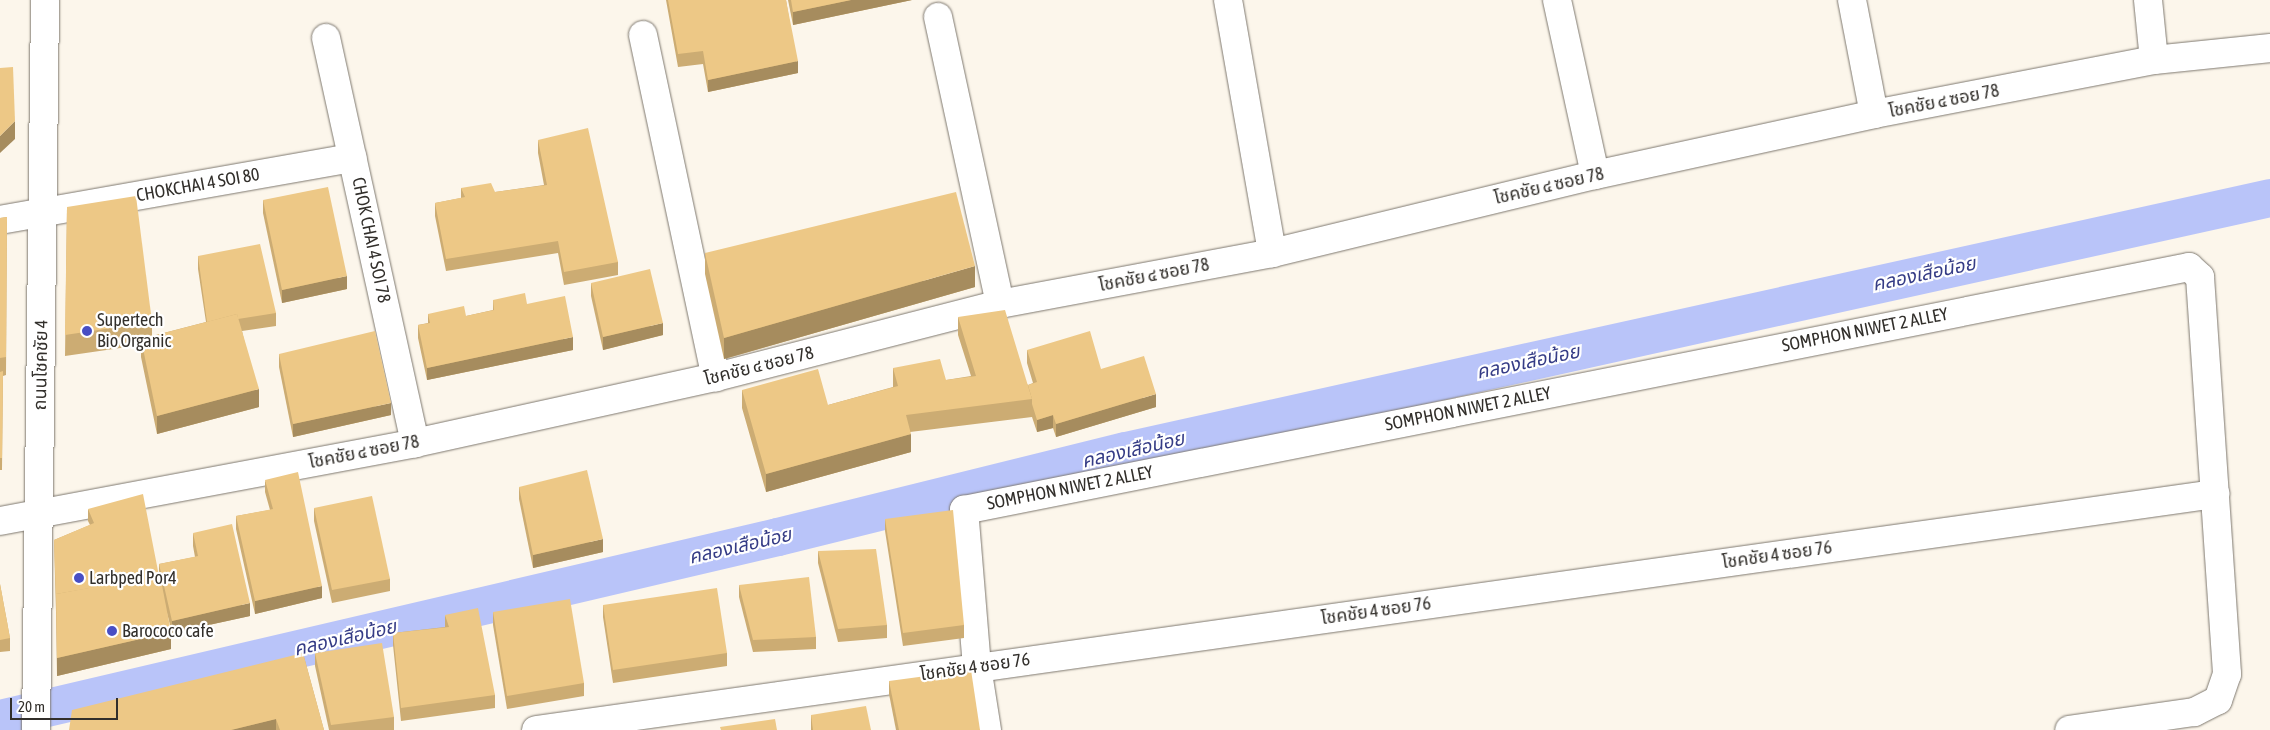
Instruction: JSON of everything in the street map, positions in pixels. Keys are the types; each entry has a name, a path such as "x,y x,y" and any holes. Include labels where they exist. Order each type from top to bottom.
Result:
{"street":[{"name":"ถนนโชคชัย 4","path":"36,730 45,0"},
{"path":"1228,0 1272,253"},
{"path":"1556,0 1595,175"},
{"path":"1852,0 1874,114"},
{"path":"2148,0 2154,60"},
{"path":"938,17 1000,304"},
{"path":"643,35 716,377"},
{"name":"CHOK CHAI 4 SOI 78","path":"326,38 414,443"},
{"name":"โชคชัย ๔ ซอย 78","path":"0,521 414,443 716,377 1000,304 1272,253 1595,175 1874,114 2154,60 2270,48"},
{"name":"CHOKCHAI 4 SOI 80","path":"0,220 353,158"},
{"name":"SOMPHON NIWET 2 ALLEY","path":"987,730 977,667 964,510 2189,266 2200,277 2216,494"},
{"path":"2070,730 2194,712 2218,700 2227,674 2216,494"},
{"name":"โชคชัย 4 ซอย 76","path":"536,730 2216,494"}],"building":[{"path":"668,0 786,0 798,61 708,80 703,51 678,54"},
{"path":"791,0 851,0 793,12"},
{"path":"13,67 15,121 0,136 0,68"},
{"path":"588,128 618,262 564,272 558,241 446,259 435,203 465,197 461,188 491,183 495,192 547,185 538,140"},
{"path":"328,187 347,276 282,290 263,200"},
{"path":"956,192 975,266 724,338 705,253"},
{"path":"136,196 152,322 65,335 67,207"},
{"path":"7,217 6,357 0,358 0,218"},
{"path":"260,244 276,313 238,319 237,314 207,322 198,256"},
{"path":"650,269 663,323 603,337 591,283"},
{"path":"525,293 527,304 565,296 573,337 427,368 418,325 430,323 428,314 464,306 466,316 494,310 493,300"},
{"path":"1005,310 1032,399 906,415 911,434 766,474 742,390 818,369 828,405 898,386 893,368 940,359 946,380 976,376 958,317"},
{"path":"237,314 259,389 157,416 141,339"},
{"path":"375,331 391,403 293,424 279,354"},
{"path":"1090,331 1101,369 1144,356 1156,394 1056,424 1053,415 1037,420 1028,385 1037,382 1027,350"},
{"path":"3,371 2,458 0,458 0,372"},
{"path":"587,470 603,539 533,555 519,487"},
{"path":"298,472 322,586 255,601 236,516 273,509 265,480"},
{"path":"143,494 159,576 56,594 56,599 54,540 94,523 88,509"},
{"path":"372,496 390,579 332,590 314,508"},
{"path":"953,510 964,625 903,633 885,519"},
{"path":"232,524 250,603 172,621 159,564 198,556 193,533"},
{"path":"876,549 887,625 838,629 818,551"},
{"name":"Barococo cafe","path":"160,575 171,632 57,658 56,594"},
{"path":"809,577 816,637 753,640 739,585"},
{"path":"0,584 10,638 0,640"},
{"path":"717,588 727,653 613,670 603,605"},
{"path":"570,599 584,683 507,696 493,612"},
{"path":"478,608 495,695 401,708 393,633 449,627 445,615"},
{"path":"382,643 394,717 331,725 315,653"},
{"path":"303,653 324,730 280,730 276,719 231,730 69,730 72,710"},
{"path":"971,670 980,730 899,730 889,681"},
{"path":"866,706 871,730 813,730 811,715"},
{"path":"775,719 777,730 721,730 720,727"}],"waterway":[{"name":"คลองเสือน้อย","path":"0,719 778,537 1126,451 2270,198"}],"place":[{"name":"Supertech Bio Organic","path":"87,331"},
{"name":"Larbped Por4","path":"79,578"},
{"name":"Barococo cafe","path":"112,631"}]}
